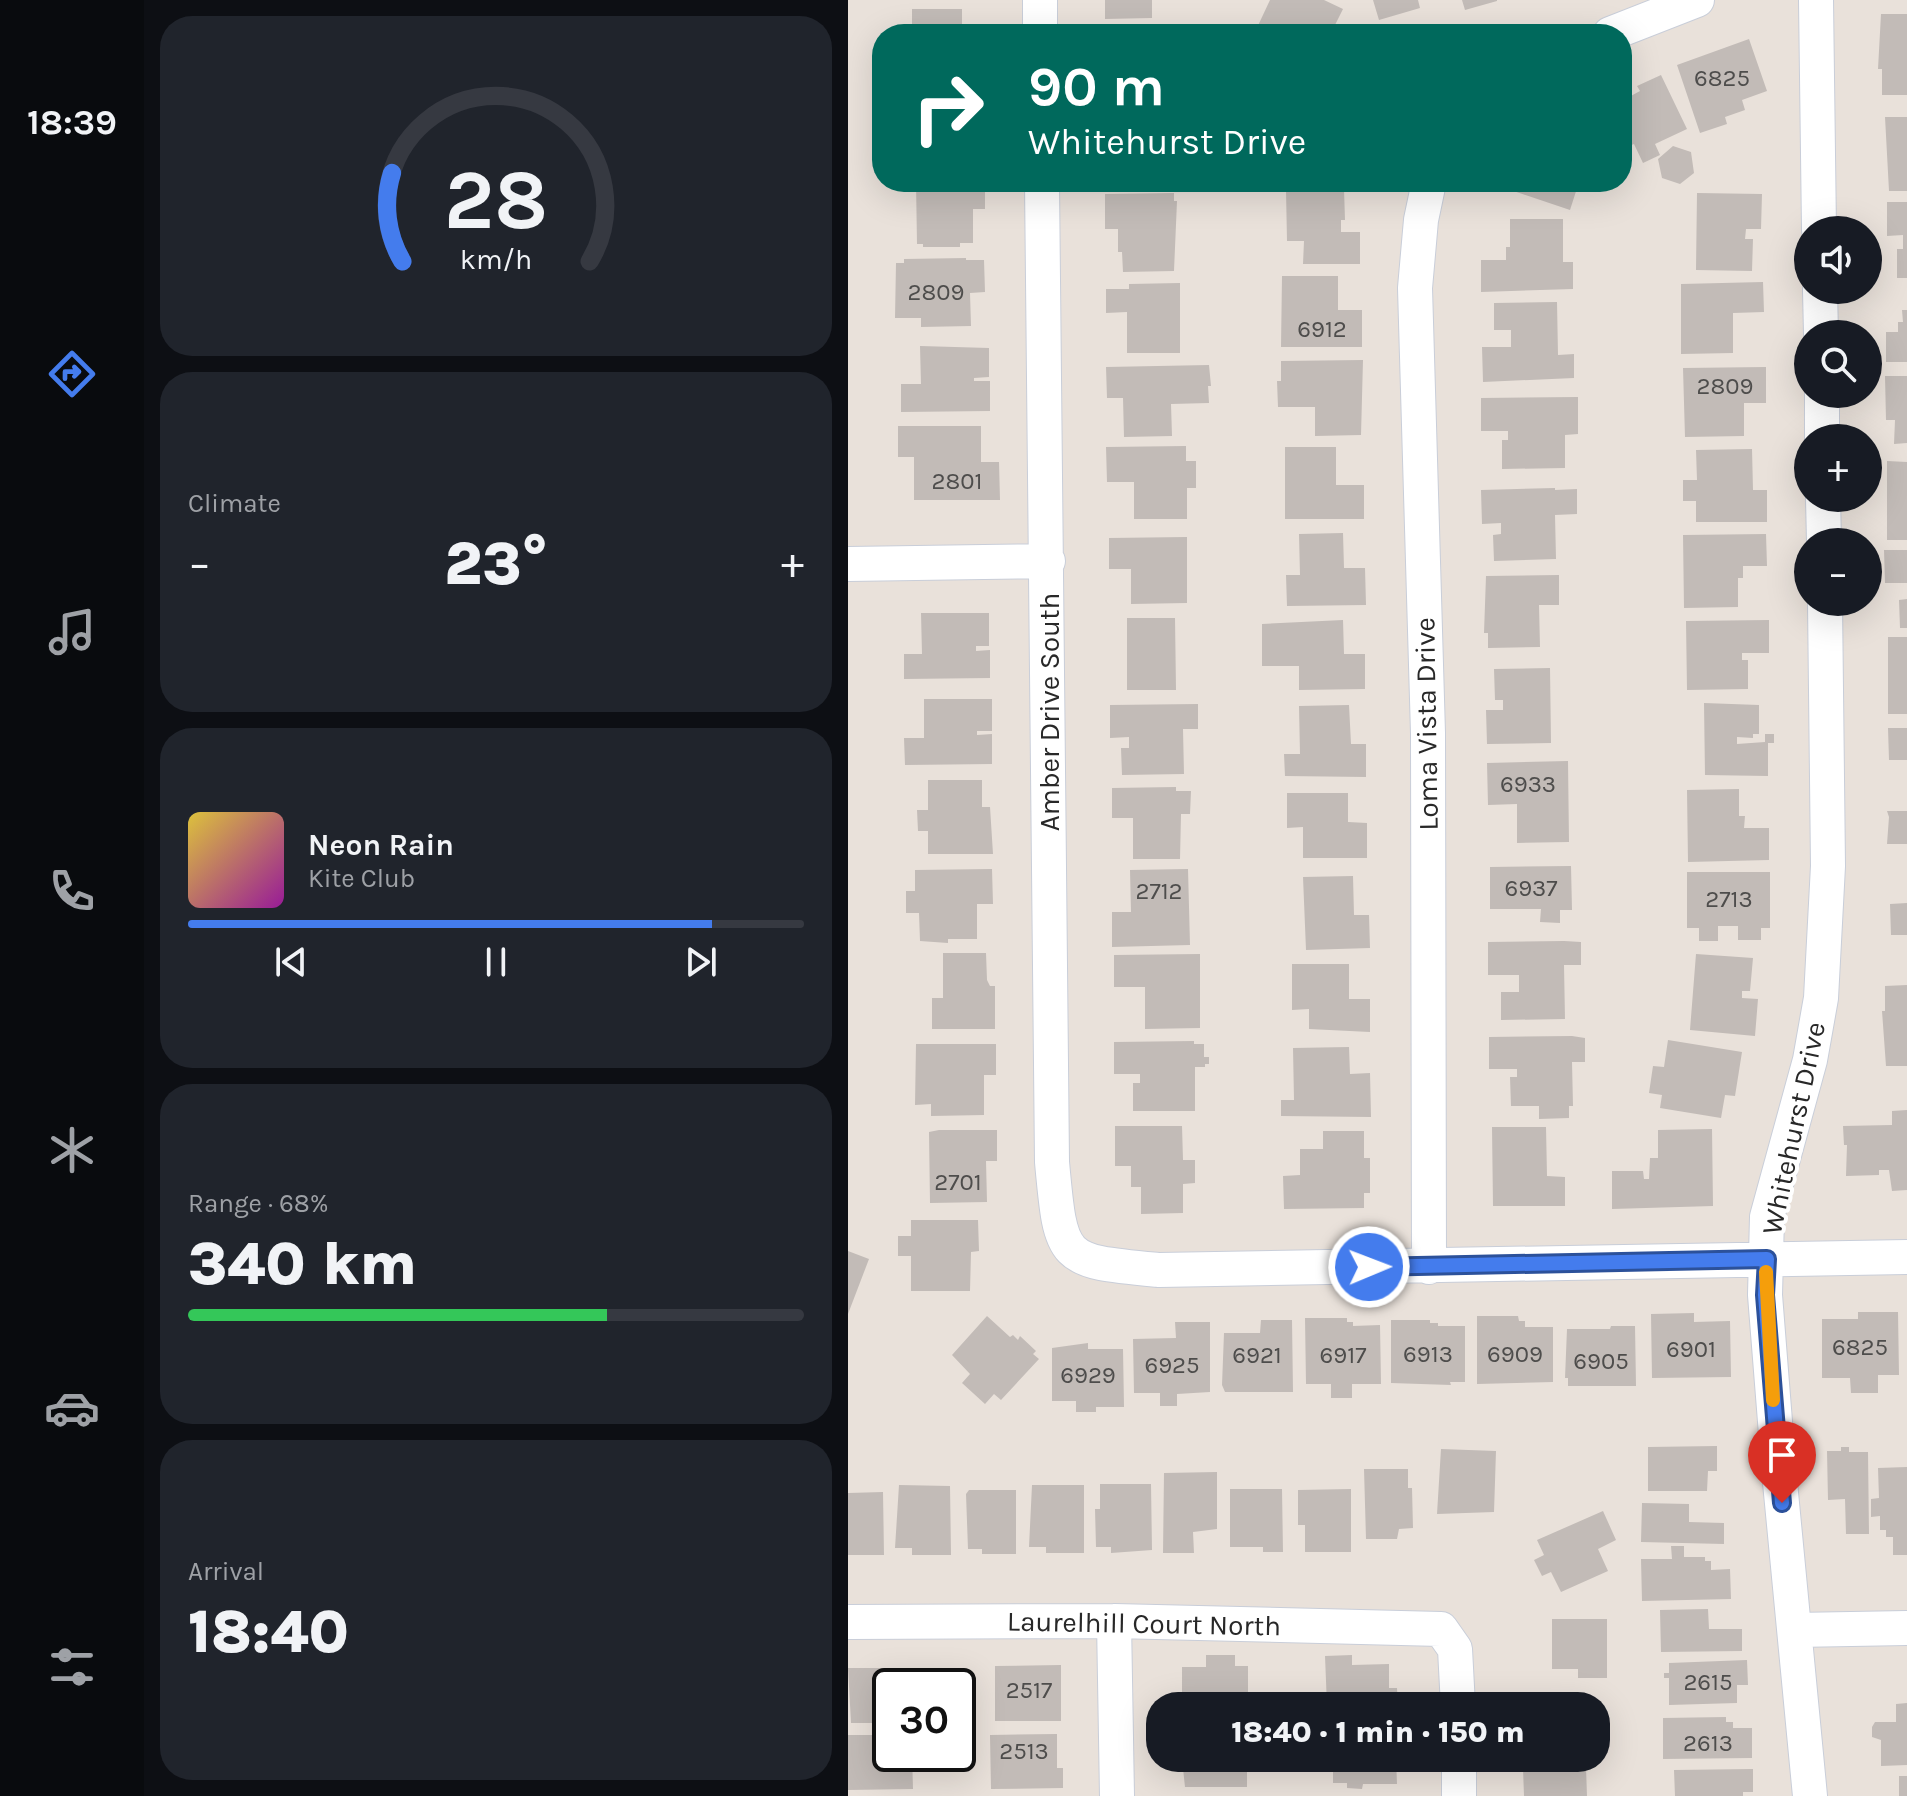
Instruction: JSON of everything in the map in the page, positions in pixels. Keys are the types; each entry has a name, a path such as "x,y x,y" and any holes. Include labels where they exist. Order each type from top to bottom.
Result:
{"street":[{"path":"1040,0 1040,24"},
{"path":"1632,25 1697,0"},
{"path":"1816,0 1819,216"},
{"name":"Amber Drive South","path":"1042,192 1052,1162 1057,1213 1065,1240 1069,1249 1080,1259 1096,1264 1159,1270 1429,1267"},
{"name":"Loma Vista Drive","path":"1427,192 1421,220 1415,288 1428,733 1429,1267"},
{"path":"848,564 1048,561"},
{"name":"Whitehurst Drive","path":"1810,1796 1777,1457 1765,1295 1767,1217 1810,1060 1821,998 1828,866 1825,616"},
{"path":"1429,1267 1907,1257"},
{"path":"1114,1621 1117,1796"},
{"name":"Laurelhill Court North","path":"848,1622 1114,1621 1441,1629 1455,1649 1457,1692"},
{"path":"1795,1630 1907,1628"},
{"path":"1459,1772 1459,1796"}],"building":[{"path":"1105,0 1152,0 1152,18 1105,19"},
{"path":"1270,0 1324,0 1343,9 1336,24 1259,24"},
{"path":"1373,0 1418,0 1420,8 1379,20"},
{"path":"1462,0 1497,0 1497,1 1465,10"},
{"path":"912,9 962,9 962,24 912,24"},
{"path":"1881,14 1907,14 1907,95 1882,95 1882,69 1878,69"},
{"path":"1749,39 1767,91 1742,100 1745,110 1725,117 1727,124 1700,133 1677,65"},
{"path":"1661,75 1687,129 1655,144 1660,155 1643,163 1632,145 1632,95 1640,91 1637,86"},
{"path":"1885,117 1907,117 1907,191 1889,191"},
{"path":"1673,146 1691,152 1694,173 1680,184 1662,178 1658,159"},
{"path":"916,192 985,192 985,209 973,209 973,243 960,243 960,247 923,247 923,244 917,244"},
{"path":"1286,192 1344,192 1345,220 1341,220 1341,232 1360,232 1360,264 1303,264 1304,241 1287,241"},
{"path":"1517,192 1576,192 1570,210"},
{"path":"1174,193 1174,201 1177,201 1174,271 1123,272 1122,252 1118,252 1118,229 1105,229 1105,194"},
{"path":"1697,193 1762,194 1761,229 1746,229 1745,239 1753,239 1752,271 1696,270"},
{"path":"1887,202 1907,202 1907,278 1897,278 1897,249 1903,249 1903,235 1887,236"},
{"path":"1510,219 1563,219 1563,262 1573,262 1573,289 1481,292 1481,260 1506,260 1506,247 1510,247"},
{"path":"904,259 984,260 985,292 970,293 971,326 921,327 921,318 895,318 896,263 904,263"},
{"path":"1282,276 1338,276 1338,310 1362,310 1362,347 1281,347"},
{"path":"1763,282 1764,312 1733,313 1733,353 1681,354 1681,284"},
{"path":"1180,283 1180,353 1127,353 1127,312 1106,313 1106,289 1129,289 1129,284"},
{"path":"1557,302 1558,355 1574,354 1574,378 1483,382 1482,347 1511,347 1511,330 1494,330 1494,303"},
{"path":"1902,310 1907,310 1907,362 1886,362 1886,332 1898,332 1898,322 1903,322"},
{"path":"920,346 989,348 989,377 974,378 974,381 990,381 990,411 901,412 901,384 921,384"},
{"path":"1363,360 1361,435 1315,436 1315,407 1278,407 1277,381 1281,381 1281,361"},
{"path":"1209,365 1209,403 1171,404 1172,436 1124,437 1123,398 1107,398 1106,367"},
{"path":"1766,367 1766,403 1744,403 1744,436 1685,437 1683,368"},
{"path":"1885,376 1907,376 1907,443 1894,444 1895,420 1886,420"},
{"path":"1578,397 1578,434 1565,435 1565,468 1502,469 1502,440 1508,440 1508,431 1481,431 1481,398"},
{"path":"898,426 981,426 981,462 999,462 1000,500 914,500 914,457 898,457"},
{"path":"1186,446 1186,461 1196,461 1196,488 1187,488 1187,519 1134,519 1134,482 1107,482 1106,447"},
{"path":"1285,447 1336,447 1336,485 1364,485 1364,519 1285,519"},
{"path":"1752,449 1753,490 1767,490 1767,522 1696,522 1696,501 1683,501 1683,480 1697,480 1696,450"},
{"path":"1887,461 1907,462 1907,540 1887,540"},
{"path":"1577,489 1577,514 1555,515 1556,559 1494,561 1493,535 1501,534 1501,523 1482,524 1481,490"},
{"path":"1343,533 1344,568 1365,568 1366,605 1287,606 1286,575 1300,575 1299,534"},
{"path":"1766,534 1767,566 1743,566 1743,578 1738,578 1738,607 1684,608 1683,535"},
{"path":"1187,537 1187,603 1131,604 1131,569 1109,569 1109,538"},
{"path":"1884,550 1907,550 1907,583 1885,583"},
{"path":"1559,575 1559,605 1539,605 1540,647 1488,648 1488,633 1484,633 1486,576"},
{"path":"1907,599 1907,628 1900,628 1899,600"},
{"path":"921,613 989,613 989,646 976,646 976,651 990,650 990,678 904,679 904,654 922,654"},
{"path":"1127,618 1175,618 1176,690 1127,690"},
{"path":"1343,620 1344,654 1365,654 1365,689 1299,690 1299,666 1262,666 1262,624"},
{"path":"1769,620 1769,653 1742,653 1742,660 1748,660 1748,689 1687,690 1686,621"},
{"path":"1888,637 1907,637 1907,714 1888,714"},
{"path":"1550,668 1551,743 1487,744 1486,710 1503,710 1503,700 1495,700 1494,669"},
{"path":"924,699 992,699 992,731 977,731 977,735 992,734 992,764 905,765 904,738 924,738"},
{"path":"1704,703 1759,705 1759,734 1753,734 1753,738 1737,737 1737,744 1765,742 1765,734 1774,734 1774,743 1768,743 1768,776 1705,775"},
{"path":"1198,704 1198,729 1183,729 1184,774 1122,775 1121,748 1129,748 1129,737 1110,738 1110,705"},
{"path":"1349,705 1351,744 1366,744 1366,777 1285,776 1284,754 1300,754 1299,706"},
{"path":"1888,728 1907,728 1907,760 1889,760"},
{"path":"1568,761 1569,842 1517,843 1517,804 1488,805 1487,763"},
{"path":"928,780 982,780 982,807 990,807 993,854 928,854 928,831 918,831 917,810 928,810"},
{"path":"1176,787 1176,791 1191,791 1190,814 1181,814 1180,859 1133,859 1133,818 1112,818 1112,788"},
{"path":"1739,789 1739,816 1745,816 1744,828 1769,828 1769,860 1688,862 1687,790"},
{"path":"1287,793 1348,793 1348,822 1367,823 1367,858 1303,858 1303,827 1287,828"},
{"path":"1887,811 1907,811 1907,844 1887,844"},
{"path":"1571,866 1572,910 1560,910 1560,923 1540,922 1541,909 1490,909 1490,867"},
{"path":"992,869 993,904 977,904 977,939 948,939 948,943 920,941 919,913 906,913 906,891 915,891 915,870"},
{"path":"1188,869 1190,945 1112,947 1112,912 1131,912 1130,870"},
{"path":"1687,872 1770,872 1770,928 1761,928 1761,940 1738,940 1738,926 1718,926 1718,941 1699,941 1699,928 1687,928"},
{"path":"1353,876 1354,915 1369,915 1370,948 1306,950 1303,877"},
{"path":"1907,903 1907,935 1891,935 1890,904"},
{"path":"1488,942 1581,942 1581,965 1564,965 1565,1019 1501,1020 1501,992 1519,992 1519,975 1488,975"},
{"path":"943,953 986,953 987,980 990,986 995,986 995,1029 932,1029 932,998 943,998"},
{"path":"1200,954 1200,1028 1145,1029 1145,987 1114,987 1114,955"},
{"path":"1696,954 1753,958 1750,991 1742,991 1742,998 1758,999 1755,1036 1690,1030"},
{"path":"1292,964 1349,964 1349,999 1370,999 1370,1032 1309,1029 1309,1009 1292,1010"},
{"path":"1907,985 1907,1066 1886,1066 1882,1011 1885,1011 1885,986"},
{"path":"1489,1037 1585,1038 1585,1062 1572,1062 1573,1106 1569,1106 1569,1118 1539,1119 1539,1106 1511,1106 1510,1077 1517,1077 1517,1069 1489,1069"},
{"path":"1668,1040 1742,1052 1735,1096 1725,1095 1721,1118 1660,1108 1662,1095 1649,1093 1653,1066 1664,1067"},
{"path":"1194,1041 1194,1044 1204,1044 1204,1057 1209,1057 1209,1064 1205,1067 1195,1067 1195,1111 1133,1111 1133,1083 1140,1083 1140,1074 1114,1074 1114,1042"},
{"path":"916,1044 996,1044 996,1075 984,1075 984,1115 931,1116 931,1104 915,1105"},
{"path":"1349,1047 1350,1074 1370,1073 1371,1117 1281,1116 1281,1100 1294,1100 1293,1048"},
{"path":"1907,1110 1907,1190 1892,1191 1889,1170 1879,1170 1879,1175 1846,1176 1847,1145 1844,1145 1843,1126 1892,1125 1892,1111"},
{"path":"1115,1126 1182,1126 1183,1160 1195,1160 1195,1183 1183,1184 1183,1213 1141,1214 1141,1187 1131,1187 1131,1166 1115,1166"},
{"path":"1492,1127 1546,1127 1547,1176 1565,1177 1565,1206 1493,1206"},
{"path":"1712,1129 1713,1206 1612,1209 1612,1171 1643,1171 1644,1179 1649,1179 1650,1158 1658,1158 1658,1130"},
{"path":"997,1130 997,1161 986,1161 987,1202 930,1203 929,1132"},
{"path":"1323,1131 1364,1131 1364,1158 1370,1158 1370,1193 1364,1193 1364,1208 1284,1209 1283,1176 1300,1175 1300,1149 1323,1149"},
{"path":"911,1220 978,1220 979,1251 971,1252 970,1291 911,1291 911,1256 898,1256 898,1236 911,1236"},
{"path":"848,1251 869,1259 848,1314"},
{"path":"1858,1312 1898,1312 1899,1375 1878,1375 1878,1393 1851,1393 1850,1378 1822,1378 1822,1319 1858,1319"},
{"path":"1694,1313 1694,1322 1730,1321 1731,1377 1652,1378 1651,1314"},
{"path":"987,1316 1010,1337 1013,1335 1018,1340 1020,1336 1036,1351 1033,1354 1039,1359 1001,1400 994,1394 985,1404 962,1383 970,1374 952,1355"},
{"path":"1477,1316 1518,1316 1519,1321 1525,1321 1525,1327 1553,1327 1553,1382 1477,1384"},
{"path":"1305,1318 1347,1318 1353,1326 1380,1325 1381,1384 1352,1384 1352,1398 1331,1398 1331,1384 1306,1384"},
{"path":"1261,1320 1292,1320 1293,1392 1225,1392 1222,1385 1224,1333 1260,1333"},
{"path":"1391,1320 1430,1320 1438,1326 1465,1326 1465,1382 1450,1382 1451,1385 1391,1383"},
{"path":"1175,1322 1210,1322 1210,1392 1177,1394 1177,1406 1160,1406 1160,1393 1134,1393 1133,1339 1176,1338"},
{"path":"1611,1326 1635,1326 1636,1386 1568,1386 1568,1378 1565,1378 1567,1329 1610,1329"},
{"path":"1088,1343 1088,1349 1123,1349 1124,1407 1096,1407 1096,1412 1076,1412 1076,1401 1052,1401 1052,1348"},
{"path":"1717,1446 1717,1471 1708,1471 1707,1491 1648,1491 1648,1447"},
{"path":"1841,1447 1849,1447 1849,1452 1868,1452 1869,1534 1846,1534 1845,1499 1828,1500 1827,1451 1841,1451"},
{"path":"1441,1449 1496,1451 1494,1512 1437,1514"},
{"path":"1907,1467 1907,1555 1893,1555 1893,1537 1886,1537 1886,1530 1880,1530 1880,1516 1871,1517 1871,1499 1879,1498 1878,1468"},
{"path":"1364,1469 1408,1469 1413,1528 1399,1529 1397,1539 1366,1539"},
{"path":"1217,1472 1217,1529 1193,1532 1194,1553 1163,1553 1164,1473"},
{"path":"1100,1484 1151,1484 1152,1550 1111,1553 1111,1547 1096,1547 1095,1509 1100,1509"},
{"path":"899,1485 950,1486 951,1555 912,1555 912,1548 895,1548"},
{"path":"1032,1485 1084,1485 1084,1553 1046,1553 1046,1547 1029,1547"},
{"path":"1230,1489 1282,1489 1283,1552 1263,1552 1263,1547 1230,1547"},
{"path":"1351,1489 1351,1552 1305,1552 1305,1525 1298,1525 1298,1490"},
{"path":"969,1490 1016,1490 1016,1554 982,1554 982,1549 968,1549 966,1494"},
{"path":"883,1492 884,1555 848,1555 848,1493"},
{"path":"1642,1503 1689,1504 1689,1522 1724,1523 1724,1544 1641,1542"},
{"path":"1603,1511 1616,1540 1598,1549 1608,1571 1561,1592 1551,1572 1542,1576 1534,1560 1544,1555 1537,1540"},
{"path":"1671,1546 1684,1546 1684,1557 1705,1557 1705,1561 1711,1561 1711,1570 1730,1569 1731,1599 1642,1601 1641,1559 1672,1559"},
{"path":"1708,1609 1709,1629 1742,1629 1742,1651 1661,1652 1660,1610"},
{"path":"1552,1619 1607,1619 1607,1678 1578,1678 1578,1669 1552,1669"},
{"path":"1206,1655 1235,1655 1235,1666 1248,1666 1248,1692 1182,1692 1182,1667 1206,1667"},
{"path":"1352,1655 1352,1665 1389,1664 1389,1688 1397,1688 1397,1692 1326,1692 1325,1656"},
{"path":"1747,1660 1748,1685 1737,1685 1737,1703 1669,1705 1669,1678 1664,1678 1664,1673 1669,1673 1669,1663"},
{"path":"1061,1665 1061,1721 995,1721 995,1666"},
{"path":"848,1668 872,1668 872,1723 851,1723"},
{"path":"1907,1703 1907,1765 1881,1766 1881,1740 1872,1737 1872,1727 1875,1722 1896,1722 1896,1704"},
{"path":"1726,1717 1726,1722 1733,1722 1733,1728 1752,1728 1752,1758 1663,1759 1663,1718"},
{"path":"1057,1734 1057,1768 1063,1768 1063,1788 991,1789 990,1735"},
{"path":"848,1735 872,1735 872,1772 913,1772 913,1789 848,1790"},
{"path":"1753,1769 1753,1792 1743,1792 1743,1796 1675,1796 1674,1770"},
{"path":"1183,1772 1247,1772 1247,1787 1185,1787"},
{"path":"1333,1772 1397,1772 1397,1784 1363,1784 1362,1789 1347,1788 1347,1783 1333,1783"},
{"path":"1523,1772 1586,1772 1587,1796 1524,1796"},
{"path":"1899,1776 1907,1776 1907,1796 1899,1796"}],"slow traffic":[{"path":"1766,1272 1773,1400"}],"route":[{"path":"1369,1267 1767,1259 1765,1295 1782,1503"}]}
